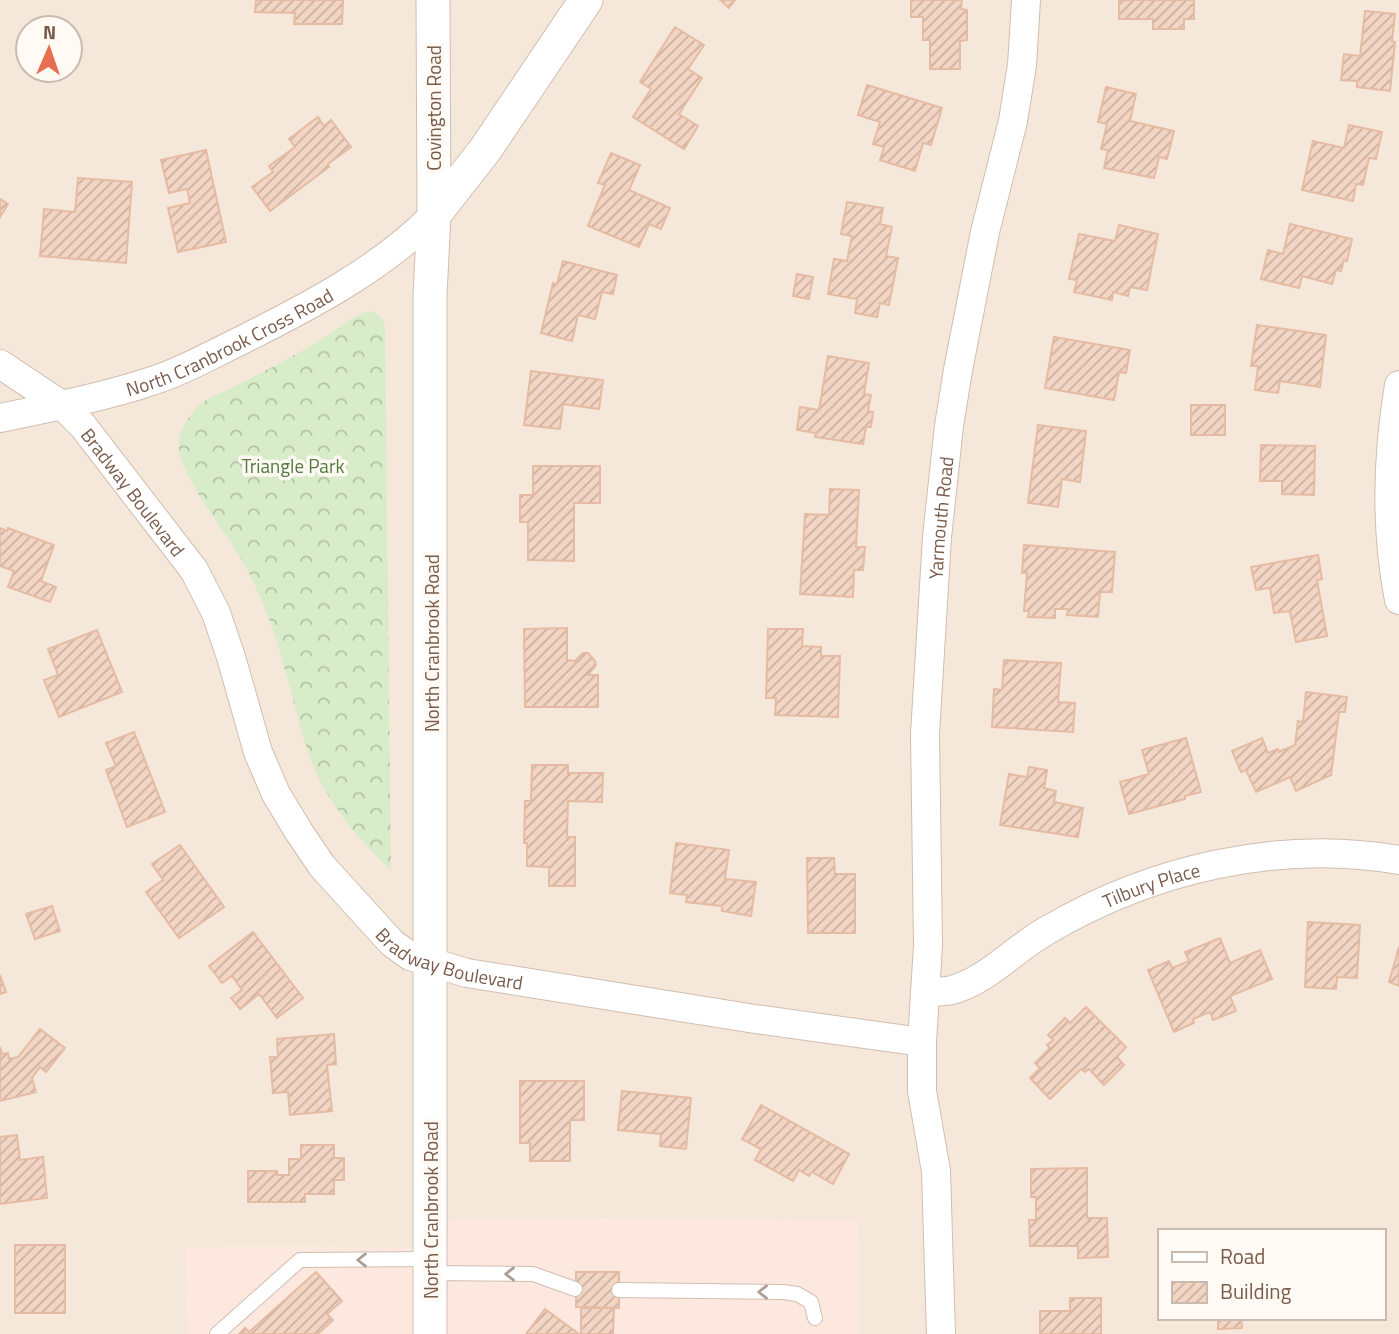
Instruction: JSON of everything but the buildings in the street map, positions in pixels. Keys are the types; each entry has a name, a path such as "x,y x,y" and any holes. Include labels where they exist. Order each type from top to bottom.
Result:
{"street":[{"name":"Covington Road","path":"433,0 434,215"},
{"path":"434,215 485,150 586,0"},
{"name":"Yarmouth Road","path":"922,1042 928,945 925,734 937,537 958,370 985,232 1015,110 1022,65 1026,0"},
{"name":"North Cranbrook Cross Road","path":"0,418 63,406 158,379 301,311 412,238 434,215"},
{"name":"North Cranbrook Road","path":"430,1334 430,295 434,215"},
{"name":"Bradway Boulevard","path":"0,364 63,406 83,426 194,570 219,624 258,752 276,794 322,866 392,943 410,956 432,964 481,975 755,1019 922,1042"},
{"path":"1399,385 1388,472 1388,518 1399,600"},
{"name":"Tilbury Place","path":"925,992 950,991 980,978 1045,931 1146,883 1186,871 1272,855 1333,853 1399,860"},
{"path":"922,1042 922,1091 936,1171 941,1334"}],"lane":[{"path":"217,1334 300,1260 533,1274 576,1289"},
{"path":"619,1290 797,1294 811,1302 815,1318"}],"shaded area":[{"path":"0,0 1399,0 1399,1334 859,1334 858,1220 456,1219 418,1248 187,1247 188,1334 0,1334"},
{"path":"456,1219 858,1220 859,1334 188,1334 186,1247 418,1248"}],"green space":[{"name":"Triangle Park","path":"370,311 380,317 385,328 391,870 351,828 319,779 307,750 279,650 261,600 237,552 188,475 179,449 186,422 206,400 291,357 350,319"}]}
